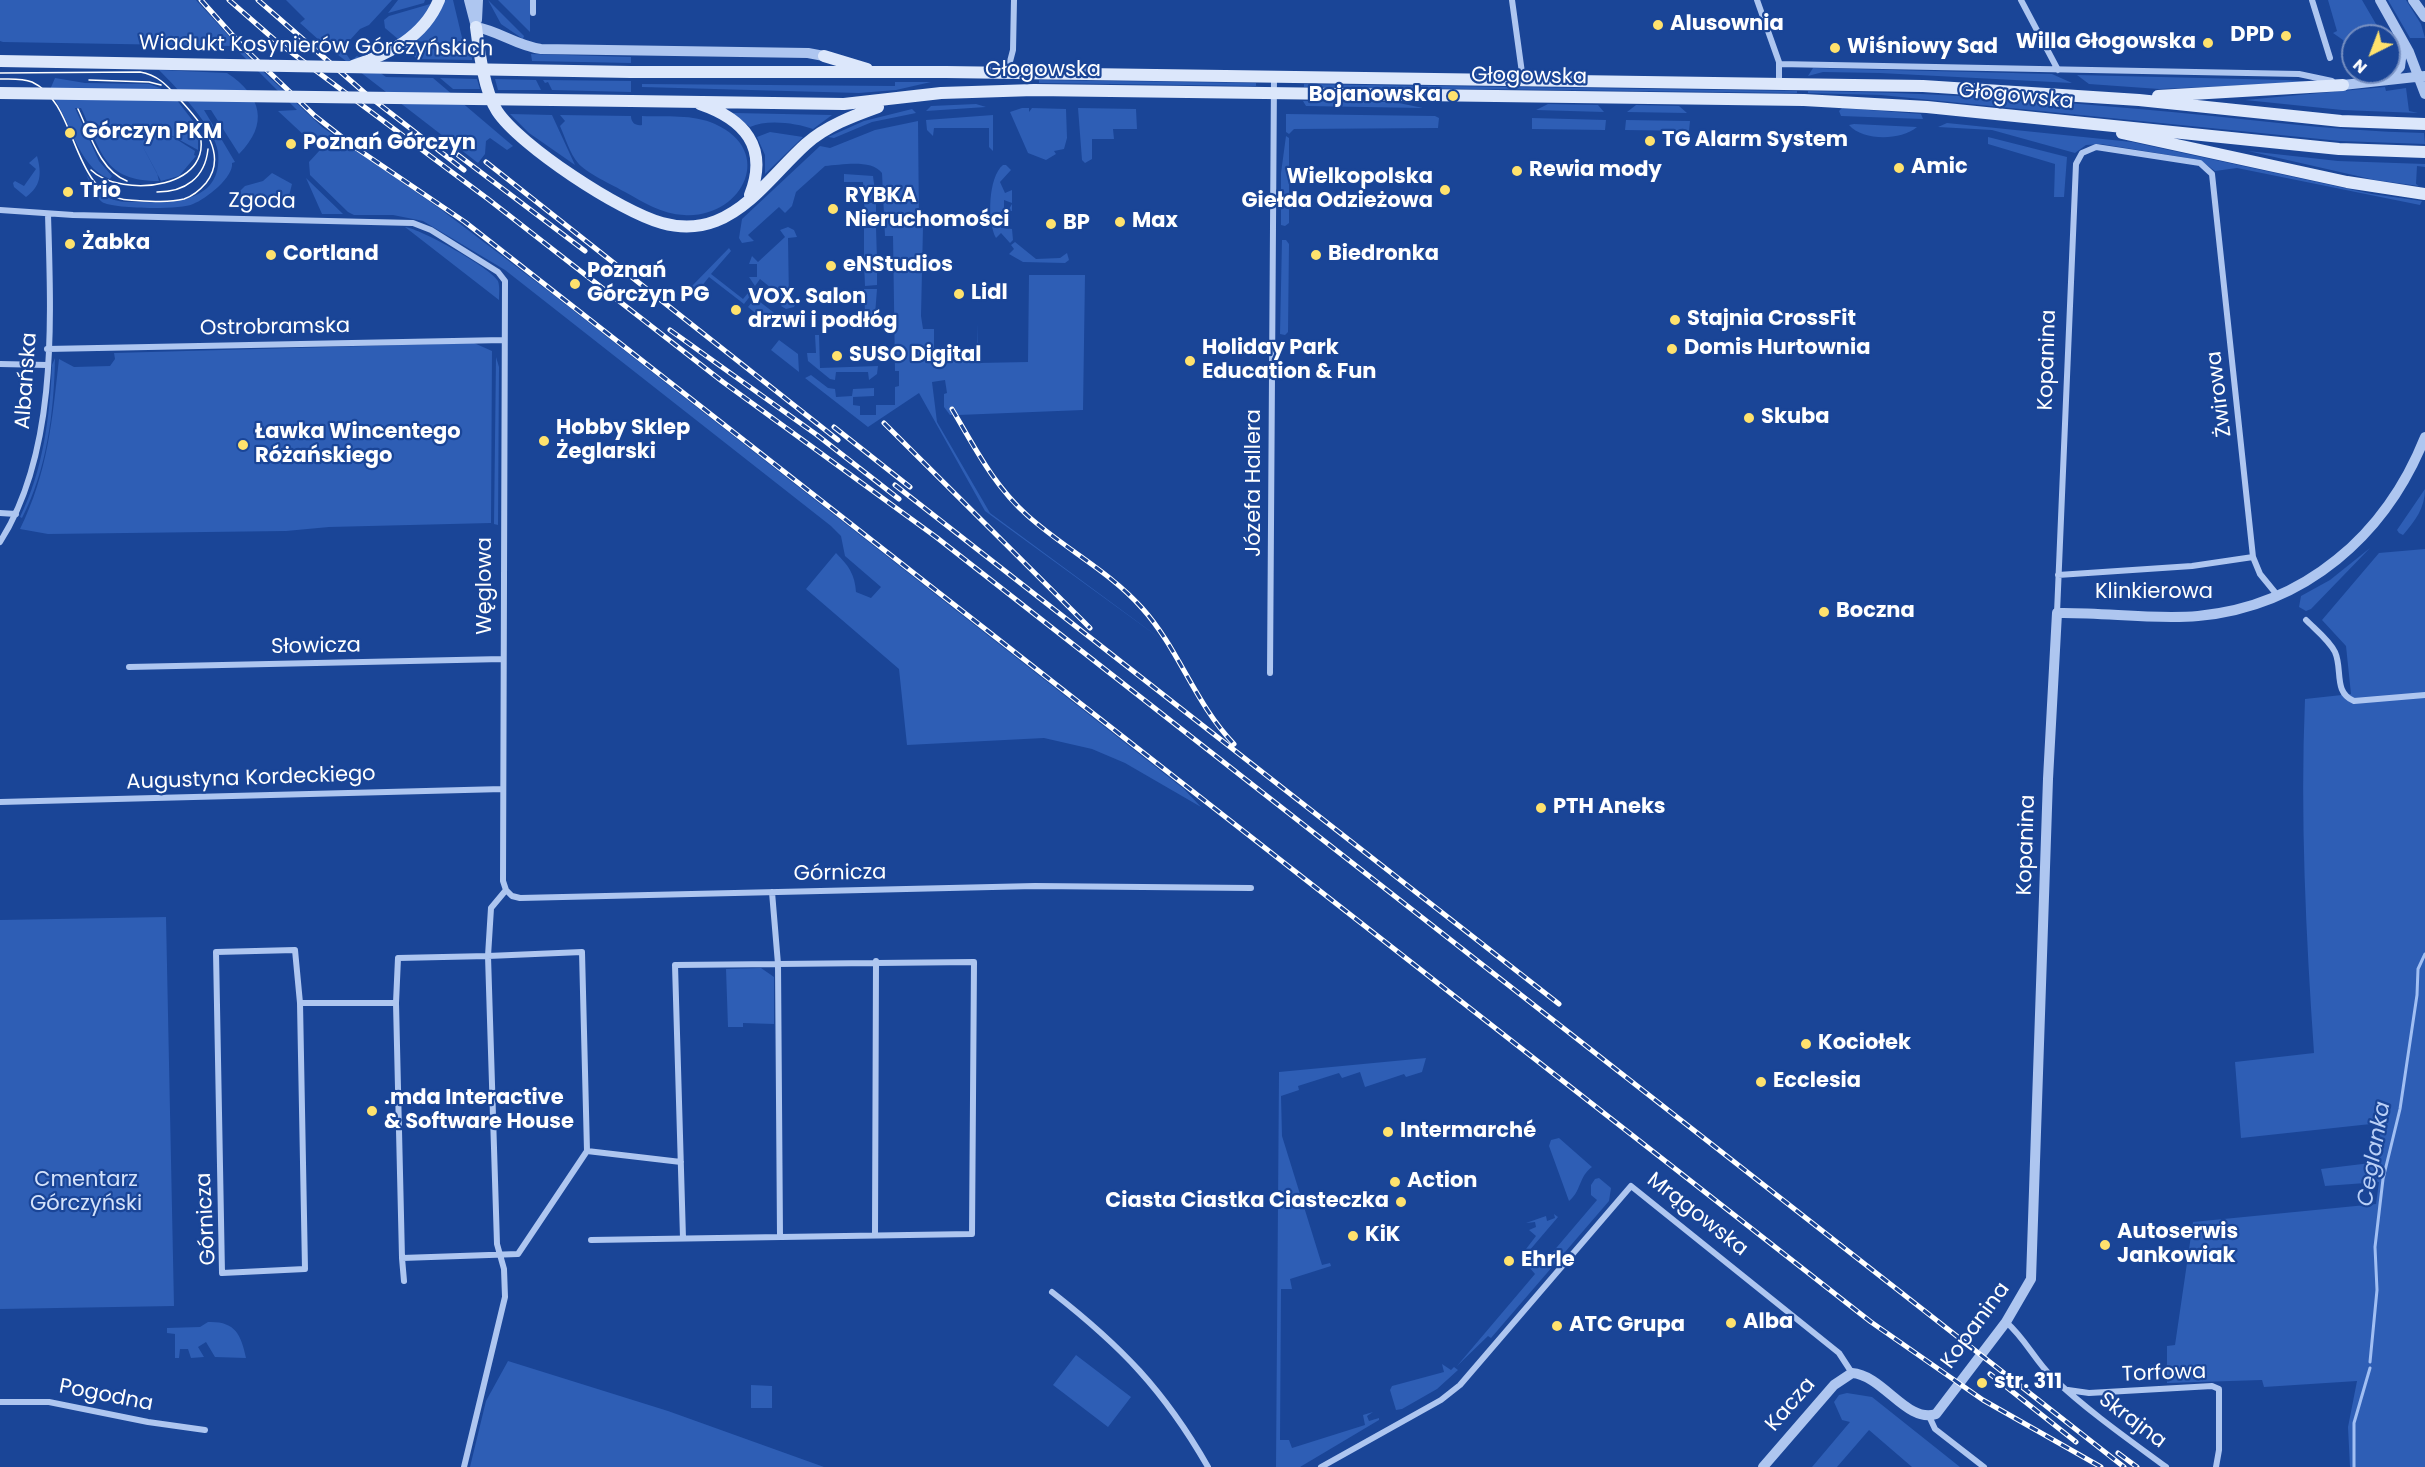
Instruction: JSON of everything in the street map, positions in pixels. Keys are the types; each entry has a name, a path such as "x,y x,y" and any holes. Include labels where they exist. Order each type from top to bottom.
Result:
{"main road":[{"path":"349,68 393,50 412,38 428,20 439,0"},
{"path":"476,27 479,51 497,111 514,130 572,174 631,209 671,225 708,224 730,214 824,130 902,99"},
{"path":"824,56 879,72"},
{"name":"Wiadukt Kosynierów Górczyńskich","path":"0,62 631,72"},
{"name":"Głogowska","path":"631,72 1007,73 1923,86 2121,99 2341,121 2425,124"},
{"path":"2121,99 2343,85"},
{"name":"Głogowska","path":"0,93 687,101 841,105 982,90 1857,102 2339,149 2425,152"},
{"path":"687,101 724,115 750,138 756,152 757,167 747,201"},
{"path":"2092,124 2152,141 2341,181 2425,194"}],"street":[{"path":"469,0 476,27"},
{"path":"476,27 477,0"},
{"path":"533,0 533,13"},
{"path":"1007,73 1013,50 1014,0"},
{"path":"1512,0 1524,80"},
{"path":"1757,0 1779,64 1779,83"},
{"path":"2021,0 2058,70"},
{"path":"2312,0 2330,58"},
{"path":"2380,0 2422,76 2425,94"},
{"path":"2413,0 2425,17"},
{"path":"476,27 488,29 518,44 541,49 808,53 824,56"},
{"path":"2401,63 2404,51 2402,37"},
{"name":"Głogowska","path":"1779,64 2299,74 2343,85"},
{"path":"2401,78 2422,76"},
{"name":"Józefa Hallera","path":"1270,673 1274,77"},
{"path":"2343,85 2352,84"},
{"name":"Kopanina","path":"1929,1416 1941,1408 2006,1322 2031,1280 2048,778 2076,164 2080,155 2087,149 2104,147 2200,163 2211,171 2214,181"},
{"name":"Żwirowa","path":"2214,181 2253,557 2259,574 2278,596"},
{"name":"Zgoda","path":"0,210 48,214 413,223 430,230 498,272 505,282"},
{"name":"Albańska","path":"0,542 16,514 40,437 47,349 48,214"},
{"name":"Węglowa","path":"505,282 502,660 504,881 506,890"},
{"name":"Ostrobramska","path":"47,349 504,340"},
{"path":"0,364 46,364"},
{"name":"Klinkierowa","path":"2057,613 2198,616 2240,609 2278,596 2324,570 2367,533 2404,483 2425,437"},
{"path":"0,513 16,514"},
{"path":"2058,574 2207,564 2253,557"},
{"path":"2306,620 2335,652 2340,688 2346,697 2354,701 2425,695"},
{"name":"Słowicza","path":"129,667 502,660"},
{"name":"Augustyna Kordeckiego","path":"0,802 503,789"},
{"name":"Górnicza","path":"506,890 512,896 520,898 1035,886 1251,888"},
{"path":"464,1467 505,1297 504,1269 496,1244 488,956 491,908 506,890"},
{"path":"772,892 778,964 780,1237"},
{"name":"Górnicza","path":"295,950 300,1003 304,1269 222,1273 216,952 295,950"},
{"path":"402,1258 518,1254 587,1151 582,952 398,958 396,1003 402,1258 404,1281"},
{"path":"875,1234 876,961"},
{"path":"591,1240 972,1234 974,962 876,961 675,965 683,1238"},
{"path":"300,1003 396,1003"},
{"path":"587,1151 681,1162"},
{"name":"Mrągowska","path":"1321,1467 1441,1400 1460,1384 1631,1186 1839,1353 1852,1373"},
{"path":"1052,1292 1095,1326 1136,1365 1168,1404 1208,1467"},
{"name":"Skrajna","path":"2006,1322 2017,1331 2038,1363 2068,1390 2166,1467"},
{"path":"1852,1373 1870,1377 1912,1410 1929,1416 1935,1429 1984,1467"},
{"name":"Kacza","path":"1763,1467 1834,1385 1852,1373"},
{"name":"Torfowa","path":"2068,1390 2088,1393 2212,1386 2219,1389 2219,1450 2216,1467"},
{"name":"Pogodna","path":"0,1402 48,1402 148,1422 205,1430"}],"green space":[{"path":"0,0 196,0 252,61 322,127 439,208 551,293 1184,789 1201,807 1125,763 1092,749 1044,738 907,745 899,669 806,589 836,553 850,570 856,592 871,598 881,587 845,556 841,536 831,526 505,270 423,221 393,215 354,215 348,212 310,175 309,162 320,150 278,111 297,110 233,46 3,42 0,41"},
{"path":"286,0 392,0 340,51 343,54 345,52 351,61 357,56 386,77 433,78 513,146 507,150 490,138 486,141 485,154 478,163 320,41 300,23 305,19"},
{"path":"398,0 425,0 424,3 388,13"},
{"path":"444,0 453,0 464,46 398,39 385,28 384,20 389,16"},
{"path":"488,0 524,36 523,39 501,24"},
{"path":"498,0 530,0 530,32"},
{"path":"2328,0 2362,0 2376,24 2341,24 2341,39 2333,33 2337,31"},
{"path":"2388,0 2406,0 2421,24 2425,38 2410,38"},
{"path":"412,47 465,51 472,56 472,60 417,59 409,51"},
{"path":"531,54 631,57 631,63 532,61"},
{"path":"1813,68 2052,74 2072,83 1880,73 1823,72 1808,76"},
{"path":"159,70 227,73 248,91 254,101 258,121 255,132 239,154 211,110 204,110 235,162 232,163 229,175 212,193 193,204 162,208 119,206 102,202 94,192 86,174 104,195 111,199 129,202 183,199 206,189 213,180 218,168 218,152 210,131 194,108"},
{"path":"2077,75 2314,82 2159,89 2089,84"},
{"path":"55,78 85,83 149,84 160,88 176,99 193,121 198,136 198,150 165,132 195,151 196,156 179,176 161,181 157,174 159,181 140,180 126,176 115,170 107,161 81,108 75,108 99,161 112,176 110,179 99,173 82,153 57,102 49,92"},
{"path":"440,78 477,79 480,89 453,89"},
{"path":"495,79 536,80 541,90 498,90"},
{"path":"543,80 631,81 631,92 552,90 548,82 545,83"},
{"path":"1039,80 1256,83 1256,86 1039,83"},
{"path":"895,82 931,82 896,90 859,93 642,87 642,84 895,86"},
{"path":"1304,84 1797,91 1797,93 1304,87"},
{"path":"2385,87 2386,91 2406,88 2409,111 2418,113 2342,110 2245,100"},
{"path":"1808,91 2015,99 2317,127 2424,133 2425,144 2340,141 1881,95 1808,93"},
{"path":"1303,101 1394,102 1423,108 1306,106"},
{"path":"976,104 986,107 926,111 931,106"},
{"path":"1548,104 1598,105 1604,112 1536,110"},
{"path":"1636,105 1679,106 1687,113 1627,112"},
{"path":"1029,108 1029,112 1032,108 1066,109 1067,138 1064,149 1054,151 1056,154 1046,160 1028,153 1010,112"},
{"path":"1078,108 1136,109 1137,129 1113,129 1114,139 1092,139 1092,159 1085,163 1082,160"},
{"path":"1842,108 1921,114 1923,119 1841,116 1839,111"},
{"path":"912,109 916,113 872,122 834,138 828,137 864,121"},
{"path":"510,114 552,115 575,165 529,133"},
{"path":"734,114 832,115 813,129 782,123 765,123 750,127"},
{"path":"1286,114 1435,116 1439,118 1438,128 1294,129 1289,134 1286,132"},
{"path":"560,115 631,116 633,122 640,125 642,125 642,116 679,117 707,121 734,136 744,151 747,166 744,182 735,195 722,206 704,213 684,215 660,210 600,179 582,167 568,145 560,126 565,121"},
{"path":"993,115 993,151 989,147 989,128 934,128 933,136 927,130 926,120"},
{"path":"1532,118 1606,120 1605,130 1532,129"},
{"path":"1626,120 1690,121 1689,131 1625,130"},
{"path":"918,121 919,223 923,227 921,316 923,329 934,329 934,358 977,357 977,323 978,363 1028,362 1029,275 1085,275 1083,410 958,415 954,407 950,410 953,415 950,415 944,407 944,394 947,393 945,380 932,382 937,422 990,513 1169,645 985,511 919,393 868,427 805,378 811,375 828,388 835,389 836,397 852,396 853,389 874,388 874,396 853,397 853,405 860,406 860,415 876,415 876,405 895,405 895,387 899,386 899,371 895,371 893,236 885,236 882,173 864,164 825,166 796,192 792,206 785,213 779,207 748,235 754,241 742,243 739,238 742,219 820,146 830,148 875,130"},
{"path":"1947,123 2132,142 2372,194 2422,201 2420,205 2237,168 2215,171 2200,160 2101,144 2086,145 2075,153 1992,130 1938,127"},
{"path":"1849,125 1917,127 1901,135 1882,137 1863,134"},
{"path":"770,132 803,137 765,174 765,155 757,137"},
{"path":"1286,136 1289,138 1289,223 1285,226 1281,225 1281,173"},
{"path":"1988,137 2067,157 2064,197 2054,197 2055,164 1988,144"},
{"path":"2248,151 2338,161 2425,164 2425,167 2417,166 2416,184 2419,186 2375,180"},
{"path":"37,156 40,168 39,179 35,188 26,197 14,187 13,183 15,181 24,186 36,169 29,163"},
{"path":"1003,165 1011,170 1000,182 1005,193 1012,190 1012,203 1004,200 1004,208 1009,209 1012,204 1012,211 1001,211 1001,228 1012,229 1013,240 1010,243 1001,233 996,238 990,211 994,179"},
{"path":"272,173 292,184 288,200 236,200 227,204 245,186 263,181"},
{"path":"844,174 873,176 876,199 864,200 863,182 844,182"},
{"path":"306,178 343,214 322,214"},
{"path":"864,203 876,203 876,225 867,225"},
{"path":"405,227 425,234 483,267 499,283 499,300"},
{"path":"788,227 794,230 797,237 788,238 789,300 797,301 794,307 786,309 781,306 786,300 760,279 755,286 749,277 757,277 757,264 749,264 752,256 758,262 785,237 780,230"},
{"path":"864,228 876,228 877,260 864,260"},
{"path":"1282,240 1286,240 1289,244 1288,332 1285,335 1280,334"},
{"path":"1015,242 1036,259 1060,258 1067,253 1069,260 1065,263 1023,262 1009,254 1014,249 1011,245"},
{"path":"729,248 731,251 711,274 743,299 748,293 751,295 744,304 709,277 697,292 691,287"},
{"path":"864,263 877,263 877,285 865,286"},
{"path":"864,289 877,289 875,315 867,316 865,312"},
{"path":"755,298 791,326 789,329 769,314 764,320 748,307"},
{"path":"815,335 819,335 820,368 878,366 877,374 869,380 868,372 836,372 835,380 830,379 808,361 807,353 816,353"},
{"path":"779,340 798,354 799,372 771,350"},
{"path":"474,343 492,351 491,523 329,527 286,531 48,534 20,529 43,467 59,359 74,367 110,366 115,359 114,353"},
{"path":"496,357 499,367 498,525 494,524"},
{"path":"55,358 48,440 38,480 22,518 20,517 34,481 44,443 52,365"},
{"path":"2425,489 2423,502 2412,525 2403,535 2399,533 2397,530"},
{"path":"2370,548 2311,609 2306,611 2299,607 2301,596 2330,580"},
{"path":"2425,549 2425,1467 2350,1467 2348,1427 2357,1381 2264,1387 2262,1380 2167,1383 2167,1346 2175,1345 2193,1222 2376,1204 2379,1182 2325,1186 2321,1169 2379,1162 2380,1123 2241,1138 2235,1062 2314,1053 2305,876 2303,788 2305,699 2351,694 2346,646 2322,620 2379,553"},
{"name":"Cmentarz Górczyński","path":"166,917 174,1306 0,1309 0,920"},
{"path":"761,968 774,977 774,1024 743,1023 743,1027 728,1027 726,969"},
{"path":"1426,1058 1422,1072 1406,1077 1404,1074 1365,1087 1360,1072 1342,1078 1339,1073 1298,1086 1299,1090 1281,1096 1282,1136 1322,1265 1330,1263 1331,1266 1290,1279 1292,1289 1281,1289 1280,1440 1289,1440 1292,1448 1365,1425 1363,1415 1373,1412 1367,1416 1369,1421 1379,1418 1379,1420 1300,1467 1276,1467 1279,1072"},
{"path":"1559,1138 1592,1167 1569,1201 1549,1146 1551,1140"},
{"path":"1599,1178 1611,1188 1609,1201 1491,1338 1488,1336 1457,1366 1535,1274 1529,1267 1534,1262 1540,1267 1597,1200 1591,1195 1591,1185 1595,1179"},
{"path":"1554,1214 1558,1217 1529,1251 1526,1249 1536,1236 1529,1230 1536,1227 1535,1222 1526,1223 1546,1216 1547,1221 1555,1218"},
{"path":"208,1322 217,1322 231,1327 242,1342 246,1358 215,1357 206,1342 198,1347 204,1357 191,1358 188,1349 180,1349 179,1358 175,1358 175,1334 167,1333 167,1328 200,1327"},
{"path":"1076,1355 1131,1397 1108,1427 1053,1385"},
{"path":"508,1361 668,1411 824,1467 470,1467 486,1401"},
{"path":"1442,1364 1451,1370 1454,1367 1458,1370 1437,1389 1402,1409 1396,1410 1390,1390 1392,1386 1444,1372"},
{"path":"751,1385 772,1386 772,1408 751,1408"},
{"path":"1847,1393 1872,1397 1960,1467 1912,1467 1869,1430 1837,1467 1812,1467 1850,1422 1842,1420 1834,1402 1839,1395"}],"waterway":[{"name":"Ceglanka","path":"2370,1362 2377,1290 2375,1247 2383,1179 2400,1109 2417,995 2418,969 2425,954"},
{"name":"Ceglanka","path":"2354,1467 2354,1423 2370,1368"}],"tram line":[{"path":"0,73 140,72 153,76 174,93 205,131 214,151 212,172 201,188 184,199 143,201 110,195 96,183 85,167 59,109 48,93 32,82 0,79"},
{"path":"89,80 149,82 161,85"},
{"path":"78,109 103,160 110,169 127,181"},
{"path":"91,170 105,179 123,184 144,186 165,183 183,175 195,164 201,147 197,125"},
{"path":"157,192 176,189 192,181 203,168 208,149"}],"railway":[{"path":"201,0 243,47 315,116 356,148 465,222 1871,1322 1983,1400 2101,1467"},
{"path":"229,0 276,41 488,199 723,382 936,537 2124,1467"},
{"path":"258,0 366,94 464,170"},
{"path":"458,155 585,251"},
{"path":"486,162 838,440"},
{"path":"670,330 817,435 899,499"},
{"path":"952,409 986,466 1016,504 1042,528 1101,571 1142,608 1166,641 1208,712 1234,744"},
{"path":"884,423 1090,628"},
{"path":"834,427 910,487"},
{"path":"895,485 1559,1004"},
{"path":"1990,1374 2076,1442"},
{"path":"2118,1453 2137,1467"}],"place":[{"name":"Alusownia","path":"1658,25"},
{"name":"DPD","path":"2286,36"},
{"name":"Willa Głogowska","path":"2208,43"},
{"name":"Wiśniowy Sad","path":"1835,48"},
{"name":"Bojanowska","path":"1453,96"},
{"name":"Górczyn PKM","path":"70,133"},
{"name":"TG Alarm System","path":"1650,141"},
{"name":"Poznań Górczyn","path":"291,144"},
{"name":"Amic","path":"1899,168"},
{"name":"Rewia mody","path":"1517,171"},
{"name":"Wielkopolska Giełda Odzieżowa","path":"1445,190"},
{"name":"Trio","path":"68,192"},
{"name":"RYBKA Nieruchomości","path":"833,209"},
{"name":"Max","path":"1120,222"},
{"name":"BP","path":"1051,224"},
{"name":"Żabka","path":"70,244"},
{"name":"Cortland","path":"271,255"},
{"name":"Biedronka","path":"1316,255"},
{"name":"eNStudios","path":"831,266"},
{"name":"Poznań Górczyn PG","path":"575,284"},
{"name":"Lidl","path":"959,294"},
{"name":"VOX. Salon drzwi i podłóg","path":"736,310"},
{"name":"Stajnia CrossFit","path":"1675,320"},
{"name":"Domis Hurtownia","path":"1672,349"},
{"name":"SUSO Digital","path":"837,356"},
{"name":"Holiday Park Education & Fun","path":"1190,361"},
{"name":"Skuba","path":"1749,418"},
{"name":"Hobby Sklep Żeglarski","path":"544,441"},
{"name":"Ławka Wincentego Różańskiego","path":"243,445"},
{"name":"Boczna","path":"1824,612"},
{"name":"PTH Aneks","path":"1541,808"},
{"name":"Kociołek","path":"1806,1044"},
{"name":"Ecclesia","path":"1761,1082"},
{"name":".mda Interactive & Software House","path":"372,1111"},
{"name":"Intermarché","path":"1388,1132"},
{"name":"Action","path":"1395,1182"},
{"name":"Ciasta Ciastka Ciasteczka","path":"1401,1202"},
{"name":"KiK","path":"1353,1236"},
{"name":"Autoserwis Jankowiak","path":"2105,1245"},
{"name":"Ehrle","path":"1509,1261"},
{"name":"Alba","path":"1731,1323"},
{"name":"ATC Grupa","path":"1557,1326"},
{"name":"str. 311","path":"1982,1383"}]}
